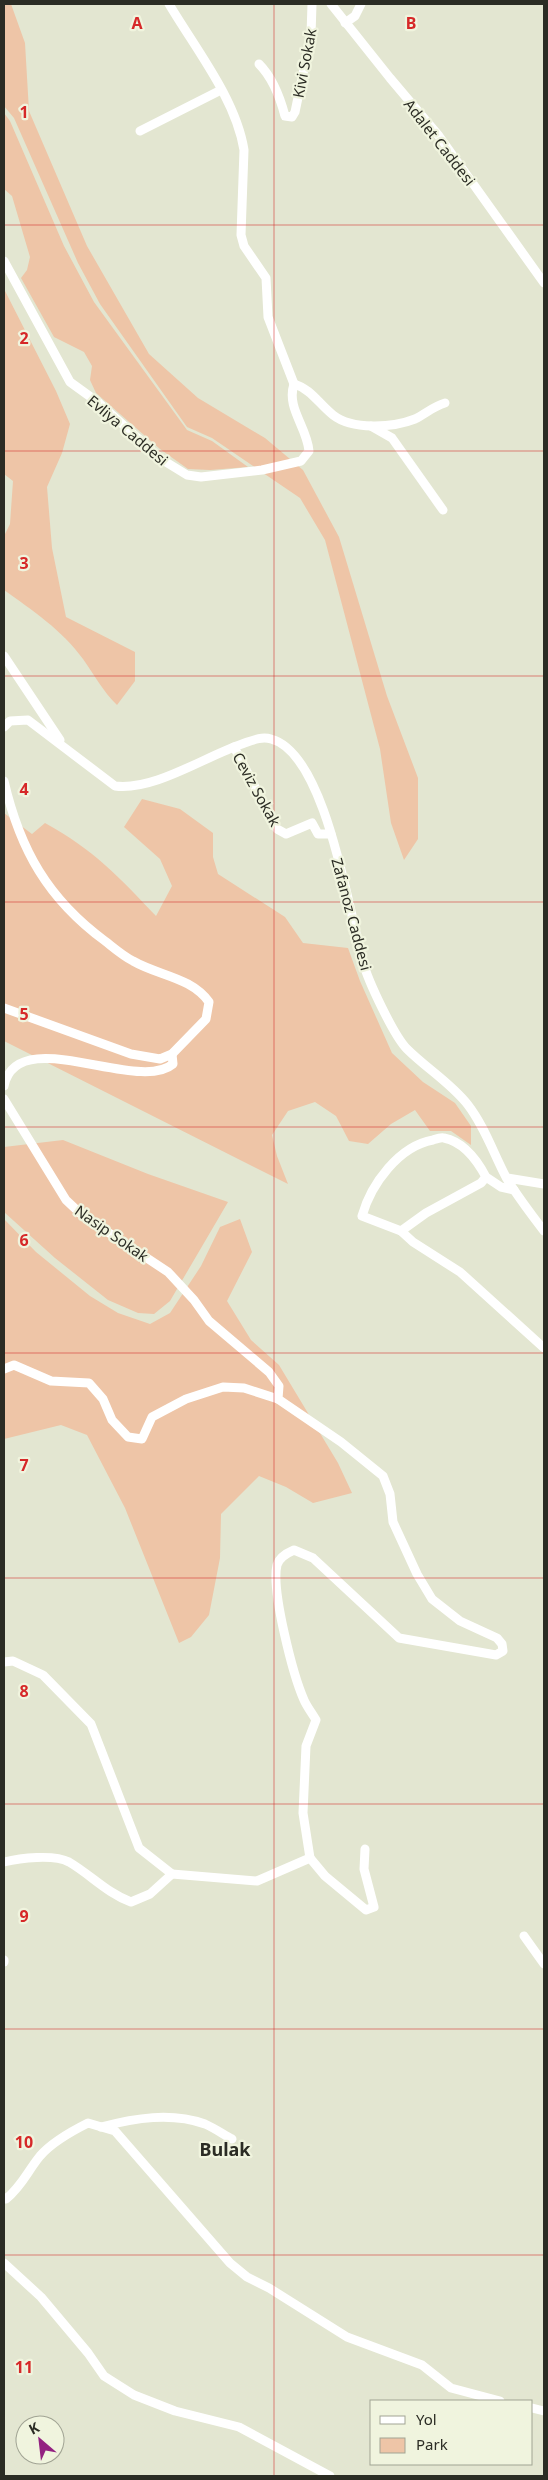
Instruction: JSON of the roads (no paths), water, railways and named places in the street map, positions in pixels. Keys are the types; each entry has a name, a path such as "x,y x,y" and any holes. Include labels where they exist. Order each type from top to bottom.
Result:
{"street":[{"path":"169,4 221,90 242,137 244,150 241,236 244,246 266,278 268,317 294,384 304,387 340,419 350,424 396,424 415,419 445,402"},
{"name":"Kivi Sokak","path":"259,64 266,70 280,96 285,116 292,117 295,112 311,35 312,4"},
{"name":"Adalet Caddesi","path":"331,4 439,136 544,284"},
{"path":"345,23 355,16 361,4"},
{"path":"140,131 221,90"},
{"name":"Evliya Caddesi","path":"4,261 70,382 99,403 161,459 187,475 201,477 262,470 301,461 308,451 308,444 292,402 291,392 294,384"},
{"path":"369,424 392,438 443,510"},
{"path":"4,656 30,692 63,744"},
{"name":"Zafanoz Caddesi","path":"4,727 10,721 28,720 63,744 115,786 123,787 146,785 234,747 260,738 270,738 290,750 314,785 331,834 363,965 397,1037 406,1048 468,1104 514,1190 544,1231"},
{"name":"Ceviz Sokak","path":"234,747 250,773 277,829 286,834 312,823 318,834 331,834"},
{"path":"4,781 8,801 36,868 74,917 132,961 194,986 209,1002 206,1019 172,1054 160,1059 131,1054 4,1008"},
{"path":"4,1085 13,1067 26,1060 55,1060 146,1071 168,1068 173,1064 172,1054"},
{"name":"Nasip Sokak","path":"4,1100 66,1200 82,1215 168,1272 209,1321 269,1372 279,1386 278,1399"},
{"path":"514,1190 501,1187 486,1176 476,1158 459,1145 443,1138 424,1141 404,1152 380,1179 365,1205 362,1216 402,1231 413,1242 460,1272 544,1348"},
{"path":"402,1231 426,1213 481,1183 486,1176"},
{"path":"507,1178 544,1184"},
{"path":"4,1369 14,1365 51,1381 89,1383 103,1399 112,1420 128,1437 142,1439 152,1417 186,1399 224,1387 244,1388 278,1399 341,1442 383,1476 390,1494 394,1522 416,1574 432,1599 460,1621 498,1638 502,1644 502,1651 496,1655 399,1638 313,1558 294,1550 286,1554 278,1563 276,1577 288,1648 304,1700 316,1720 306,1746 303,1813 310,1858 325,1876 366,1910 374,1907 364,1869 365,1849"},
{"path":"4,1662 13,1661 43,1675 91,1724 139,1848 172,1874 257,1881 310,1858"},
{"path":"4,1862 24,1856 67,1861 114,1896 131,1902 150,1894 172,1874"},
{"path":"524,1936 544,1964"},
{"path":"101,2127 126,2120 168,2117 205,2124 232,2139"},
{"path":"4,2200 19,2189 40,2156 72,2131 88,2124 115,2131 230,2263 247,2277 269,2288 347,2337 422,2365 451,2388 496,2400"},
{"path":"4,2263 41,2297 88,2353 104,2376 134,2395 174,2411 239,2427 330,2476"}],"district":[{"name":"Bulak","path":"225,2149"}]}
